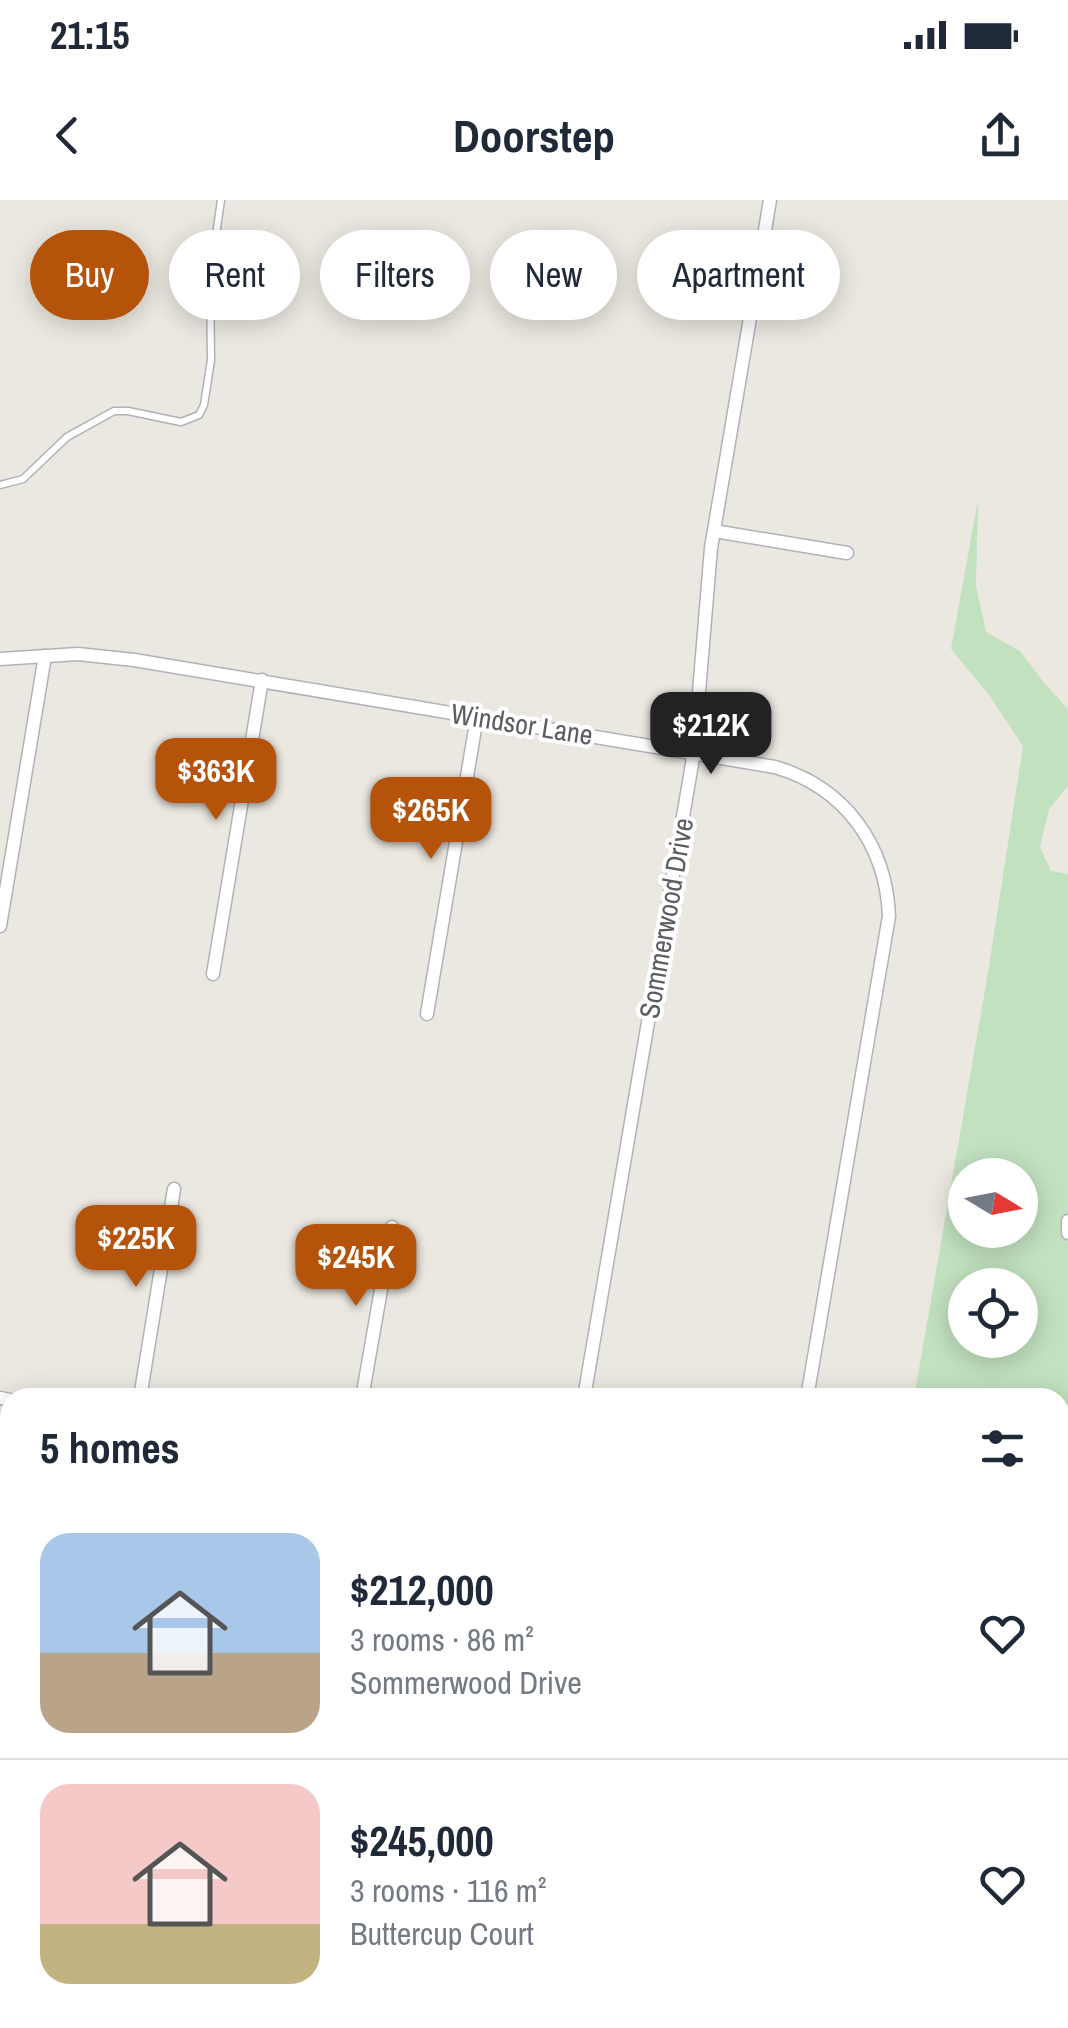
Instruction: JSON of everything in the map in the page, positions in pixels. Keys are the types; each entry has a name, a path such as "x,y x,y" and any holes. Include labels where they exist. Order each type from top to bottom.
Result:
{"street":[{"name":"Sommerwood Drive","path":"586,1388 694,752 714,531 770,200"},
{"path":"714,531 847,553"},
{"name":"Windsor Lane","path":"0,659 94,654 694,752 793,772 852,814 875,850 886,885 888,930 809,1388"},
{"path":"0,926 45,656"},
{"path":"213,974 262,680"},
{"path":"426,1014 476,717"},
{"path":"142,1388 174,1189"},
{"path":"1068,1221 1068,1233"},
{"path":"364,1388 392,1227"}],"lane":[{"path":"0,484 23,479 67,437 114,411 181,422 199,414 204,405 210,360 210,276 220,200"}],"green space":[{"path":"978,500 976,586 986,632 1020,651 1068,709 1068,786 1049,809 1040,847 1051,871 1068,874 1068,1388 916,1388 948,1203 948,1248 1038,1248 1038,1158 956,1158 1023,746 989,695 951,649"}]}
